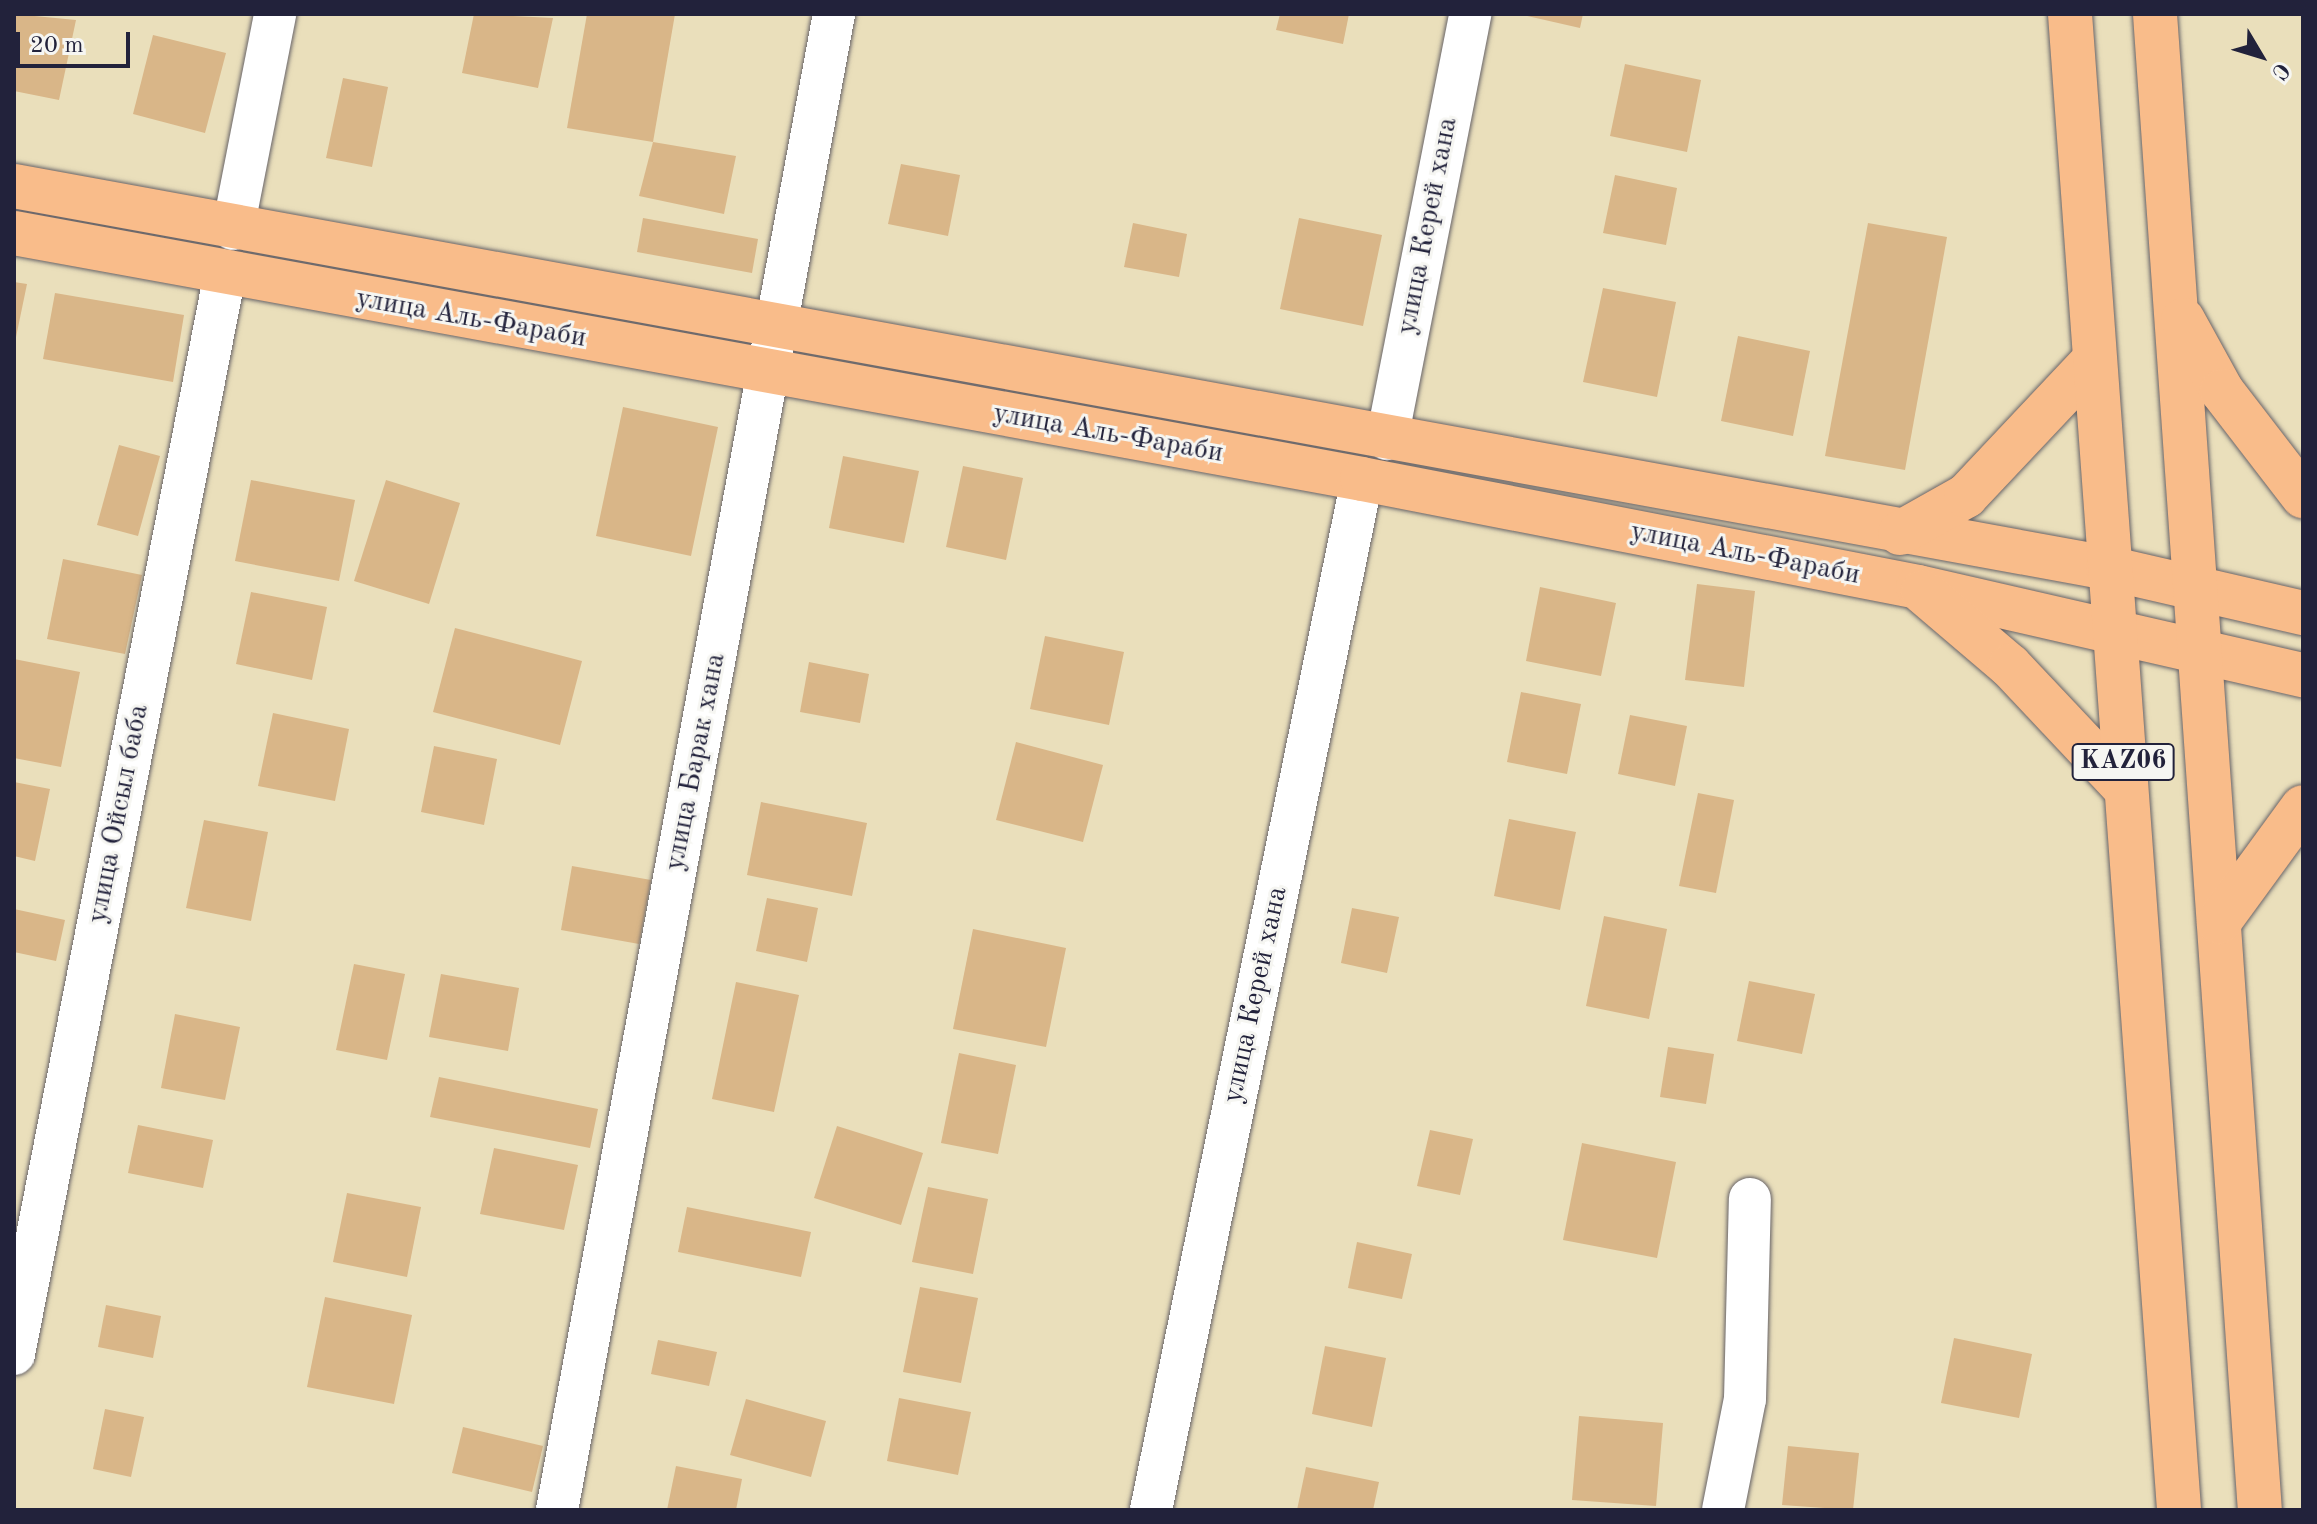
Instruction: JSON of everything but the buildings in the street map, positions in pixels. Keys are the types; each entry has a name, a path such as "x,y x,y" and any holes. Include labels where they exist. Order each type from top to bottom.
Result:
{"main road":[{"name":"KАZ06","path":"2070,14 2179,1510"},
{"name":"KАZ06","path":"2155,14 2260,1510"},
{"name":"улица Аль-Фараби","path":"14,186 233,229 773,325 1900,533 2108,568 2196,591 2303,613"},
{"name":"улица Аль-Фараби","path":"14,233 225,274 1362,479 1918,587 2200,648 2303,675"},
{"path":"2175,306 2222,391 2303,496"},
{"path":"1900,533 1966,496 2094,360"},
{"path":"1918,587 2010,666 2124,787"},
{"path":"2219,922 2303,807"}],"street":[{"path":"233,229 275,14"},
{"name":"улица Барак хана","path":"557,1510 768,373 773,325 834,14"},
{"name":"улица Керей хана","path":"1387,439 1470,14"},
{"name":"улица Ойсыл баба","path":"14,1354 225,274"},
{"name":"улица Керей хана","path":"1151,1510 1362,479"},
{"path":"1723,1510 1745,1399 1750,1199"}]}
